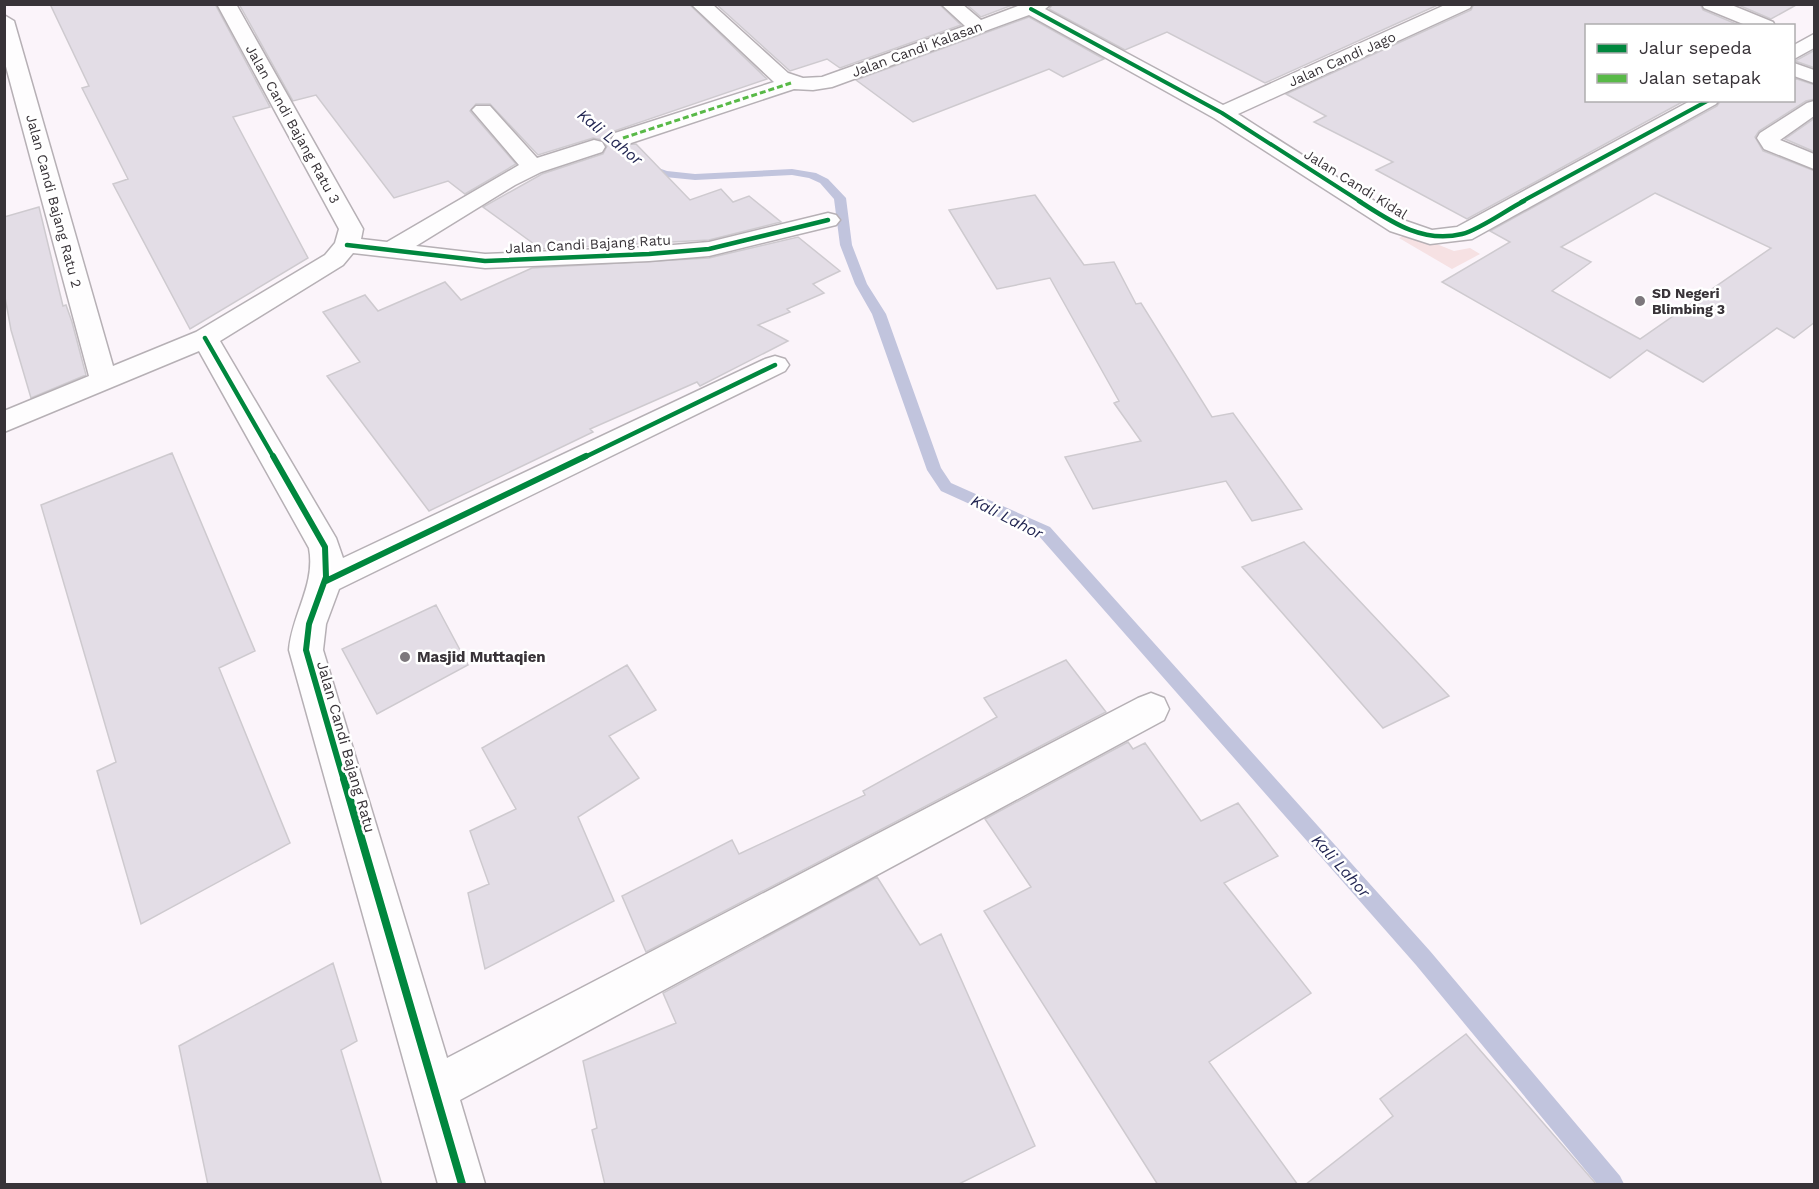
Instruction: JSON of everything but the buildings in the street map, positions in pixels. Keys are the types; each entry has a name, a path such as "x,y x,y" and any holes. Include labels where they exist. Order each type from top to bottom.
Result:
{"street":[{"name":"Jalan Candi Bajang Ratu 3","path":"226,4 351,229 347,245"},
{"path":"700,4 790,82"},
{"path":"950,4 977,26"},
{"name":"Jalan Candi Jago","path":"1222,113 1463,4"},
{"path":"1711,4 1761,24"},
{"name":"Jalan Candi Kalasan","path":"790,82 806,85 825,83 977,26 1036,7"},
{"name":"Jalan Candi Kidal","path":"1036,7 1222,113 1398,226 1439,237 1463,234 1704,102"},
{"name":"Jalan Candi Bajang Ratu 2","path":"4,21 104,381"},
{"path":"1795,69 1815,77"},
{"path":"622,138 790,82"},
{"path":"1815,106 1768,138 1777,146 1815,162"},
{"path":"483,110 533,167"},
{"path":"390,251 533,167 594,147"},
{"name":"Jalan Candi Bajang Ratu","path":"347,245 485,261 649,254 709,249 828,220"},
{"path":"4,422 205,338 323,267 347,245"},
{"name":"Jalan Candi Bajang Ratu","path":"205,338 325,547 329,564 326,581 308,623 306,650 462,1185"},
{"path":"326,581 775,365"},
{"path":"434,1089 1151,709"}],"shaded area":[{"path":"1409,233 1454,251 1470,248 1480,254 1452,269 1399,238"}],"waterway":[{"name":"Kali Lahor","path":"644,166 665,174 695,177 792,172 812,175 824,181 840,198 846,245 861,284 879,314 934,470 946,487 1044,531 1423,958 1612,1184"}],"marked path":[{"path":"623,138 791,83"}],"cycle path":[{"path":"1031,9 1222,113 1398,226 1430,237 1463,234 1705,102"},
{"path":"347,245 485,261 649,254 709,249 828,220"},
{"path":"205,338 325,547 326,577 307,631 306,650 462,1184"},
{"path":"326,581 775,365"}],"place":[{"name":"SD Negeri Blimbing 3","path":"1640,301"},
{"name":"Masjid Muttaqien","path":"405,657"}]}
